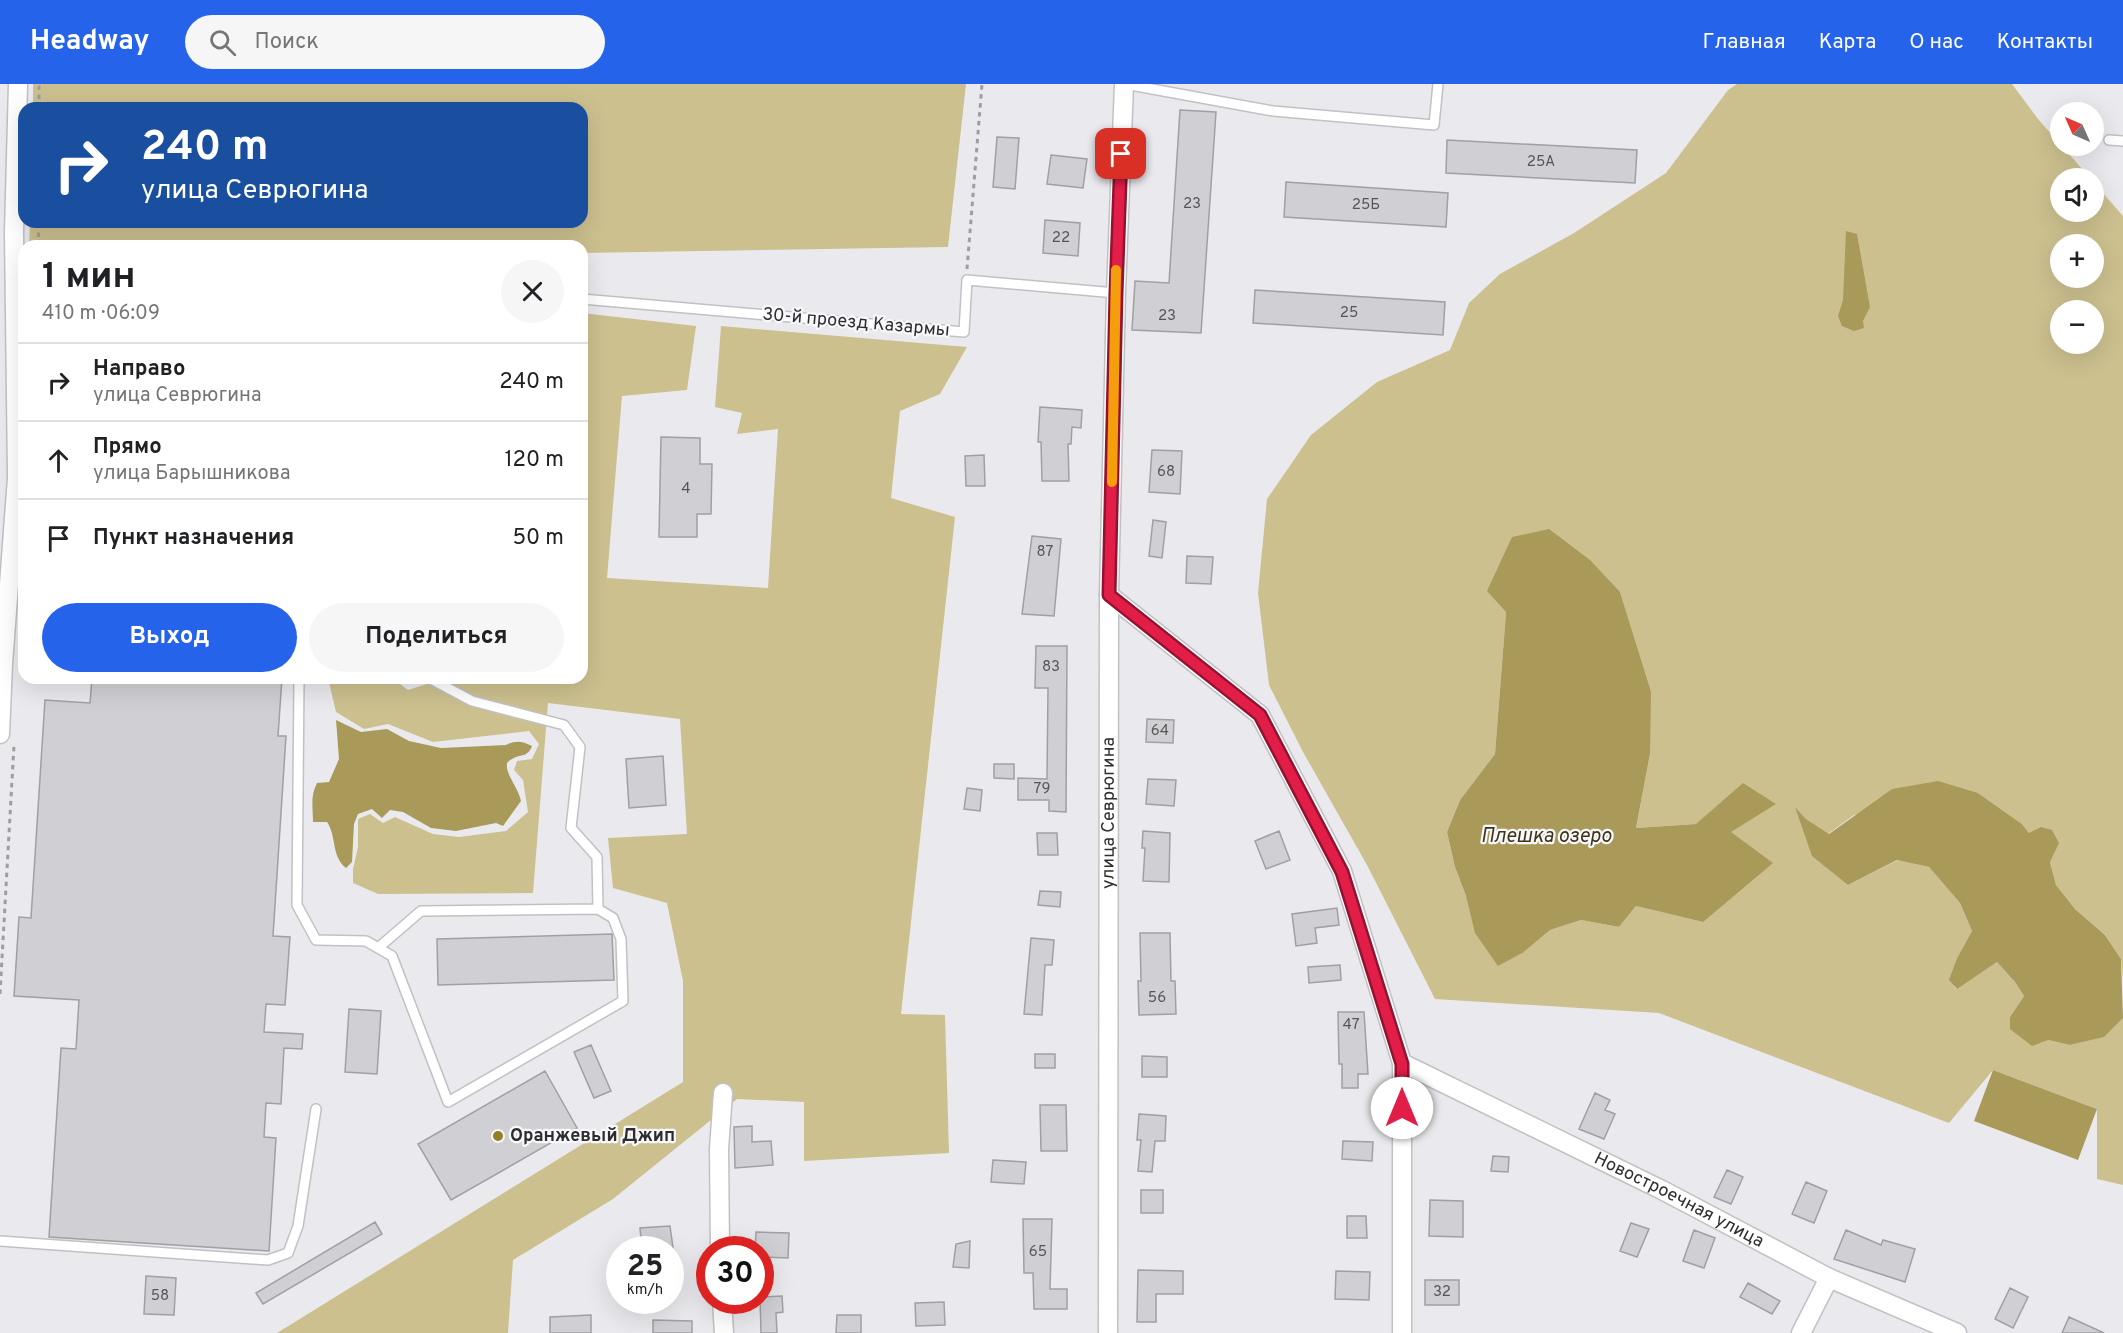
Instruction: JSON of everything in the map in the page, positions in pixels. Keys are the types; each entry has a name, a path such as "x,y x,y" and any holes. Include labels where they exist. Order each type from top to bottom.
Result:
{"street":[{"path":"18,84 14,232 18,358"},
{"name":"улица Севрюгина","path":"1108,1333 1109,595 1116,293 1124,84"},
{"path":"7,735 3,664 17,478 18,434"},
{"path":"1109,595 1260,715 1342,872 1402,1064 1401,1333"},
{"name":"Новостроечная улица","path":"1402,1064 1662,1190 1830,1278 1957,1333"},
{"path":"720,1236 719,1149 723,1093"},
{"path":"1802,1333 1830,1278"},
{"path":"723,1314 724,1333"}],"lane":[{"path":"1124,84 1272,111 1434,125 1438,84"},
{"path":"2109,140 2123,141"},
{"path":"967,280 1116,293"},
{"name":"30-й проезд Казармы","path":"588,300 964,332 967,280"},
{"path":"299,684 297,904 316,940 366,941 378,948 392,956 448,1102 623,1001 621,939 613,918 598,909 422,911 378,948"},
{"path":"440,684 472,701 564,726 580,747 571,828 597,857 598,909"},
{"path":"0,1241 268,1260 288,1252 298,1226 316,1109"}],"path":[{"path":"39,84 39,102"},
{"path":"967,280 982,84"},
{"path":"0,994 7,735"}],"shaded area":[{"path":"33,84 966,84 948,247 588,253 588,240 29,240 30,228 588,228 588,102 33,102"},
{"path":"1737,84 2012,84 2050,133 2050,156 2071,156 2081,168 2050,168 2050,222 2104,222 2104,194 2123,216 2123,981 2121,959 2105,935 2075,909 2056,885 2050,862 2029,833 2022,824 1978,793 1854,815 1828,834 1806,819 1796,808 1848,885 1898,860 1929,867 1960,903 1972,931 1957,958 1950,980 1956,989 1997,962 2024,996 2010,1017 2048,1040 2070,1045 2103,1037 2123,1018 2123,1185 2097,1179 2097,1109 1993,1070 1949,1123 1659,1013 1435,999 1367,865 1303,752 1269,685 1258,593 1267,499 1311,435 1377,382 1450,350 1469,303 1500,274 1574,233 1666,173 1728,90","holes":["1620,592 1650,692 1650,754 1636,828 1696,824 1703,922 1636,906 1619,927 1581,920 1550,930 1524,952 1466,896 1455,867 1447,832 1460,800 1495,754 1506,612"]},
{"path":"588,314 696,326 687,390 622,396 607,578 768,588 778,429 737,434 742,413 715,407 721,326 967,347 940,394 900,411 891,498 955,517 901,1014 945,1015 949,1153 804,1161 804,1102 737,1099 613,1199 513,1260 508,1333 277,1333 683,1082 683,981 667,903 613,888 608,838 687,834 680,719 548,703 533,893 378,894 353,883 353,869 358,847 358,819 370,814 383,823 395,817 433,834 459,837 506,831 528,812 523,780 514,770 517,761 532,759 539,744 529,731 433,742 388,724 364,729 336,712 329,684 400,684 408,690 427,684 588,684"}],"water":[{"path":"1846,231 1857,234 1870,307 1863,321 1864,328 1854,331 1842,326 1838,316 1843,300"},
{"name":"Плешка озеро","path":"1549,529 1590,560 1620,592 1651,692 1650,754 1636,828 1696,824 1743,783 1776,804 1731,832 1773,863 1703,922 1636,906 1619,927 1581,920 1550,930 1524,952 1498,966 1475,933 1447,832 1460,800 1495,754 1506,612 1487,591 1512,537"},
{"path":"336,720 361,732 387,729 409,741 441,748 506,745 516,742 528,744 532,746 529,752 507,763 508,772 521,801 503,826 496,823 456,831 431,828 403,812 390,810 382,818 372,809 358,814 354,824 352,862 346,868 338,858 327,822 313,822 312,802 317,783 329,782 339,759"},
{"path":"1938,781 1978,793 2022,824 2029,833 2041,827 2052,830 2059,843 2050,862 2056,885 2075,909 2105,935 2121,959 2123,1018 2104,1037 2070,1045 2048,1040 2032,1046 2010,1029 2010,1017 2024,996 1997,962 1957,989 1949,980 1957,958 1972,931 1960,903 1929,867 1897,860 1848,885 1812,856 1795,807 1806,819 1829,834 1892,789"},
{"path":"1993,1070 2097,1109 2078,1160 1974,1121"}],"building":[{"path":"1180,110 1216,112 1201,333 1132,330 1135,281 1169,283"},
{"path":"997,137 1019,138 1015,189 993,187"},
{"path":"1447,140 1637,150 1635,183 1446,173"},
{"path":"1051,155 1087,159 1083,188 1047,184"},
{"path":"1286,182 1448,193 1446,227 1284,217"},
{"path":"1045,220 1080,223 1078,256 1043,253"},
{"path":"1255,290 1445,302 1443,335 1253,323"},
{"path":"1040,407 1082,410 1081,428 1072,427 1071,444 1068,444 1069,481 1042,481 1041,442 1038,442"},
{"path":"661,437 700,438 700,464 712,464 711,514 697,514 697,537 659,537"},
{"path":"1152,450 1182,451 1180,494 1149,492"},
{"path":"984,455 985,486 966,486 965,456"},
{"path":"1153,520 1166,522 1162,558 1149,556"},
{"path":"1032,536 1061,539 1054,616 1022,614"},
{"path":"1187,556 1213,557 1211,584 1186,583"},
{"path":"1036,646 1067,646 1066,812 1049,811 1049,800 1018,800 1018,778 1047,779 1048,688 1035,688"},
{"path":"92,684 282,684 278,736 286,736 273,936 290,937 285,1005 266,1004 264,1032 303,1034 302,1049 284,1048 281,1104 266,1103 264,1137 276,1138 269,1251 49,1237 61,1048 76,1049 79,1000 14,996 19,917 31,918 45,700 90,703"},
{"path":"1147,719 1174,720 1173,743 1146,742"},
{"path":"663,756 666,805 629,808 626,759"},
{"path":"994,764 1014,764 1014,779 994,778"},
{"path":"1148,779 1176,780 1174,806 1146,804"},
{"path":"967,788 982,790 980,811 964,809"},
{"path":"1143,831 1170,833 1169,882 1143,881 1145,848 1142,848"},
{"path":"1279,831 1290,860 1266,869 1255,841"},
{"path":"1037,833 1057,833 1058,855 1038,855"},
{"path":"1040,891 1061,892 1060,907 1038,905"},
{"path":"1337,908 1339,925 1315,928 1317,943 1296,946 1292,914"},
{"path":"1140,933 1170,933 1171,981 1175,981 1176,1014 1139,1015"},
{"path":"612,934 614,980 438,985 437,939"},
{"path":"1031,938 1054,940 1052,965 1045,965 1042,1015 1024,1014"},
{"path":"1340,965 1341,980 1309,983 1308,967"},
{"path":"349,1009 381,1011 377,1074 345,1072"},
{"path":"1338,1012 1364,1012 1368,1074 1358,1074 1358,1088 1342,1088"},
{"path":"591,1045 611,1091 594,1098 574,1052"},
{"path":"1035,1054 1055,1054 1055,1068 1035,1068"},
{"path":"1142,1056 1167,1057 1167,1077 1142,1077"},
{"name":"Оранжевый Джип","path":"545,1071 577,1128 451,1200 418,1144"},
{"path":"1595,1093 1610,1100 1605,1110 1615,1114 1604,1139 1579,1129"},
{"path":"1040,1105 1066,1105 1067,1151 1041,1151"},
{"path":"1139,1114 1166,1116 1165,1141 1155,1141 1152,1172 1138,1171 1141,1140 1137,1140"},
{"path":"752,1126 752,1142 771,1141 773,1165 735,1168 734,1127"},
{"path":"1343,1141 1373,1142 1372,1161 1342,1159"},
{"path":"1493,1156 1509,1157 1508,1172 1491,1171"},
{"path":"993,1160 1026,1162 1024,1184 991,1182"},
{"path":"1727,1170 1743,1177 1731,1204 1714,1197"},
{"path":"1806,1182 1827,1191 1814,1223 1792,1214"},
{"path":"1141,1190 1163,1190 1163,1213 1141,1213"},
{"path":"1430,1200 1463,1201 1463,1237 1429,1236"},
{"path":"1347,1216 1366,1216 1367,1238 1347,1238"},
{"path":"1023,1219 1052,1219 1050,1289 1067,1289 1067,1309 1034,1309 1033,1273 1024,1273"},
{"path":"375,1222 382,1234 263,1304 256,1293"},
{"path":"1631,1223 1649,1229 1637,1257 1620,1251"},
{"path":"670,1226 671,1236 641,1236 640,1228"},
{"path":"1694,1230 1715,1238 1704,1268 1683,1261"},
{"path":"1846,1230 1881,1245 1883,1240 1915,1249 1905,1282 1834,1259"},
{"path":"756,1232 789,1233 788,1258 774,1258 774,1236 756,1236"},
{"path":"970,1241 969,1268 953,1267 956,1244"},
{"path":"1138,1270 1183,1271 1183,1294 1156,1294 1156,1322 1137,1322"},
{"path":"1336,1271 1370,1272 1369,1300 1335,1299"},
{"path":"146,1276 176,1278 174,1315 144,1314"},
{"path":"1425,1280 1459,1280 1459,1305 1425,1305"},
{"path":"1748,1283 1780,1301 1772,1314 1740,1297"},
{"path":"2010,1288 2028,1297 2013,1328 1995,1319"},
{"path":"774,1296 782,1296 783,1312 776,1313 777,1333 761,1333 760,1314 774,1314"},
{"path":"944,1302 945,1325 916,1326 915,1303"},
{"path":"591,1315 591,1333 550,1333 550,1317"},
{"path":"837,1315 861,1315 861,1333 836,1333"},
{"path":"2069,1317 2104,1333 2062,1333"},
{"path":"653,1320 692,1321 692,1333 653,1333"}],"slow traffic":[{"path":"1112,482 1116,270"}],"place":[{"name":"Оранжевый Джип","path":"498,1136"}],"route":[{"path":"1121,154 1109,595 1204,668 1260,715 1342,872 1402,1064 1402,1108"}]}
